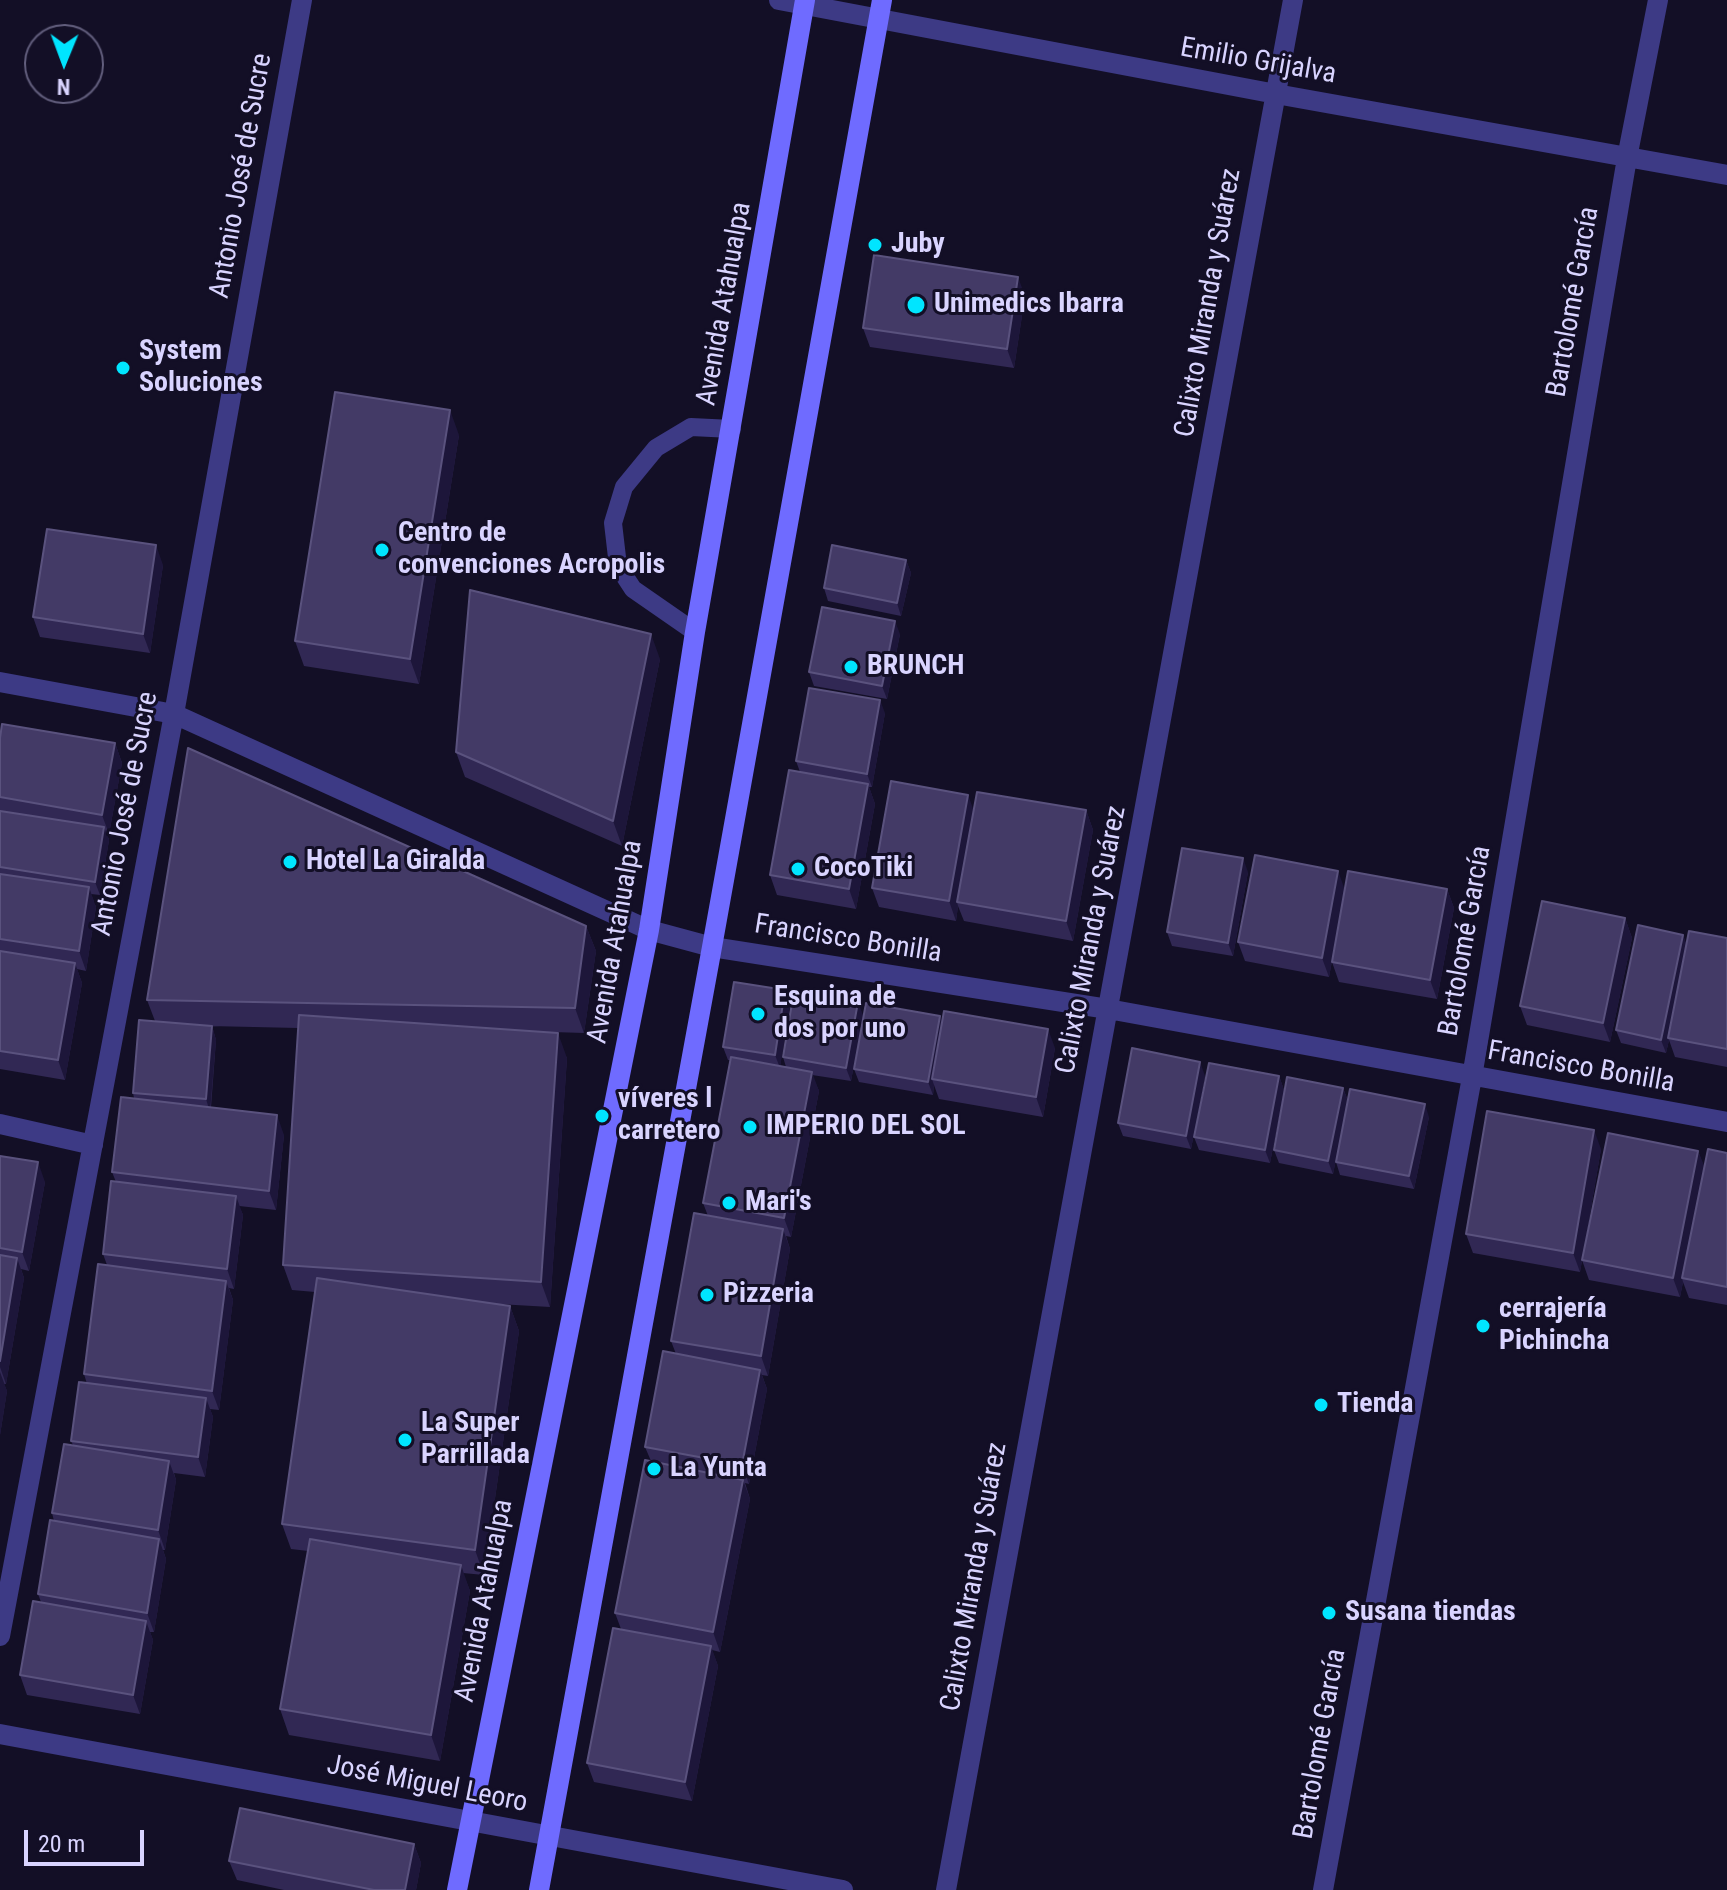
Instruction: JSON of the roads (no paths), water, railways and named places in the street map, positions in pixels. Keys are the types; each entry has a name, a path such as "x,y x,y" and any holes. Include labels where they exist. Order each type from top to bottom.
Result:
{"main road":[{"name":"Avenida Atahualpa","path":"457,1890 649,930 695,632 804,3"},
{"path":"539,1890 880,10"}],"street":[{"name":"Antonio José de Sucre","path":"0,1636 174,714 302,0"},
{"name":"Emilio Grijalva","path":"779,0 880,10 1276,94 1727,175"},
{"name":"Calixto Miranda y Suárez","path":"946,1890 1293,0"},
{"name":"Bartolomé García","path":"1323,1890 1472,1077 1627,158 1658,0"},
{"name":"Francisco Bonilla","path":"0,682 174,714 649,930 712,947 1108,1009 1727,1122"},
{"path":"0,1124 93,1145"},
{"name":"José Miguel Leoro","path":"0,1734 843,1890"}],"lane":[{"path":"695,632 633,589 618,566 613,523 624,487 656,448 691,427 732,429"}],"place":[{"name":"Juby","path":"875,245"},
{"name":"Unimedics Ibarra","path":"916,305"},
{"name":"System Soluciones","path":"123,368"},
{"name":"Centro de convenciones Acropolis","path":"382,550"},
{"name":"BRUNCH","path":"851,667"},
{"name":"Hotel La Giralda","path":"290,862"},
{"name":"CocoTiki","path":"798,869"},
{"name":"Esquina de dos por uno","path":"758,1014"},
{"name":"víveres l carretero","path":"602,1116"},
{"name":"IMPERIO DEL SOL","path":"750,1127"},
{"name":"Mari's","path":"729,1203"},
{"name":"Pizzeria","path":"707,1295"},
{"name":"cerrajería Pichincha","path":"1483,1326"},
{"name":"Tienda","path":"1321,1405"},
{"name":"La Super Parrillada","path":"405,1440"},
{"name":"La Yunta","path":"654,1469"},
{"name":"Susana tiendas","path":"1329,1613"}]}
